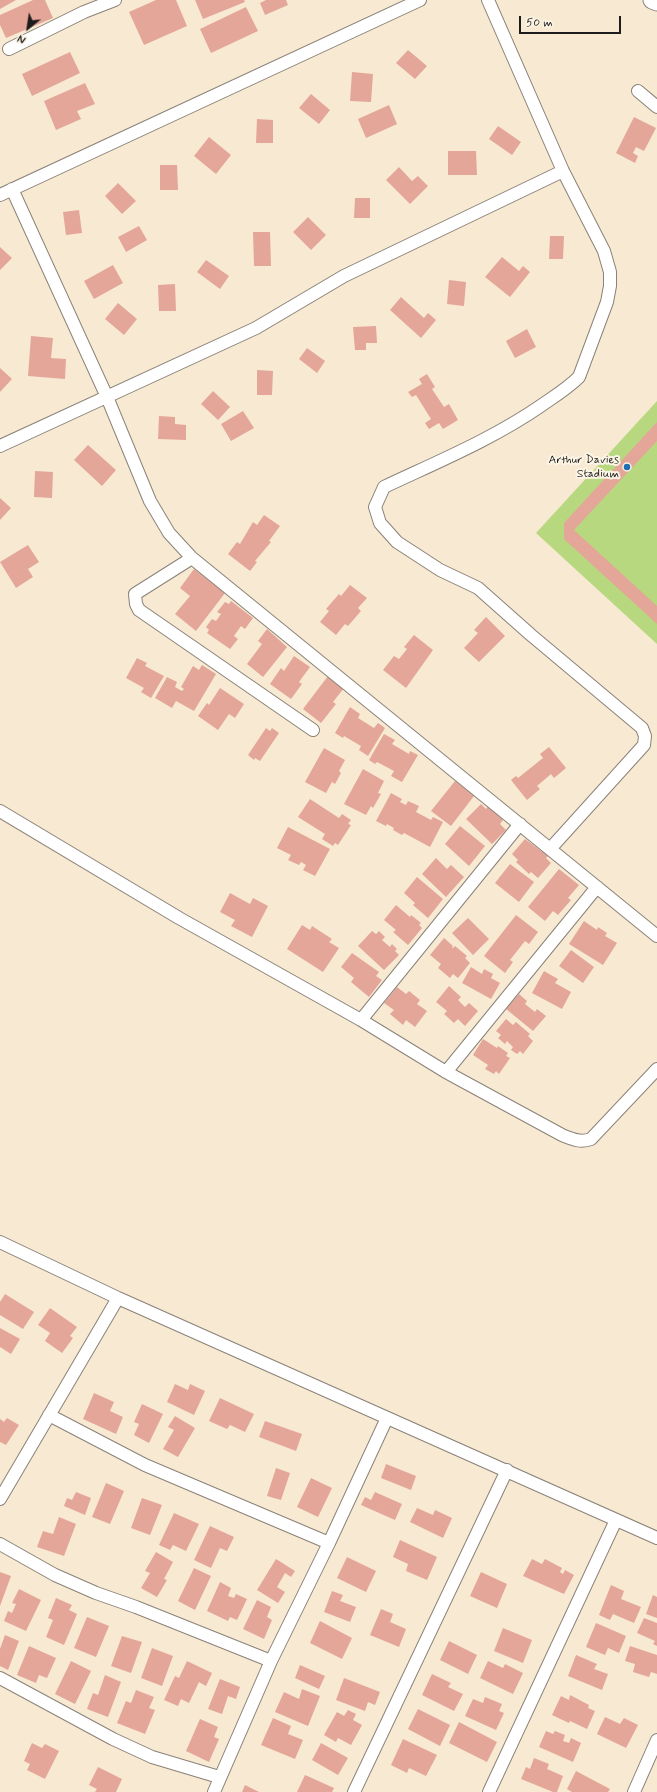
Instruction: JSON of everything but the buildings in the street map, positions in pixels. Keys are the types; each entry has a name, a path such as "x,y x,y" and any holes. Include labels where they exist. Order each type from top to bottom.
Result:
{"main road":[{"path":"652,0 657,2"}],"street":[{"path":"9,49 84,12 115,0"},
{"path":"0,194 420,0"},
{"path":"488,0 563,171 604,251 610,272 610,286 607,302 579,377 571,386 525,417 458,453 384,487 375,507 380,523 397,542 440,570 478,588 531,635 642,728 645,736 644,745 550,849"},
{"path":"638,91 657,107"},
{"path":"0,446 256,328 344,276 563,171"},
{"path":"12,189 107,397 146,493 169,534 192,558 657,936"},
{"path":"192,558 135,594 136,604 139,610 313,730"},
{"path":"0,811 179,918 361,1020 446,1072 562,1135 578,1141 591,1139 657,1069"},
{"path":"361,1020 520,824"},
{"path":"446,1072 597,887"},
{"path":"2,1247 458,1451 506,1470 657,1538"},
{"path":"0,1499 118,1298"},
{"path":"49,1415 145,1465 329,1543"},
{"path":"214,1792 219,1777 271,1661 329,1543 387,1418"},
{"path":"354,1792 506,1470"},
{"path":"489,1792 616,1520"},
{"path":"0,1544 55,1575 96,1593 143,1609 271,1661"},
{"path":"0,1678 113,1739 152,1757 219,1777"},
{"path":"634,1792 657,1740"}],"green space":[{"name":"Arthur Davies Stadium","path":"657,401 657,644 536,533"}],"place":[{"name":"Arthur Davies Stadium","path":"627,467"}]}
